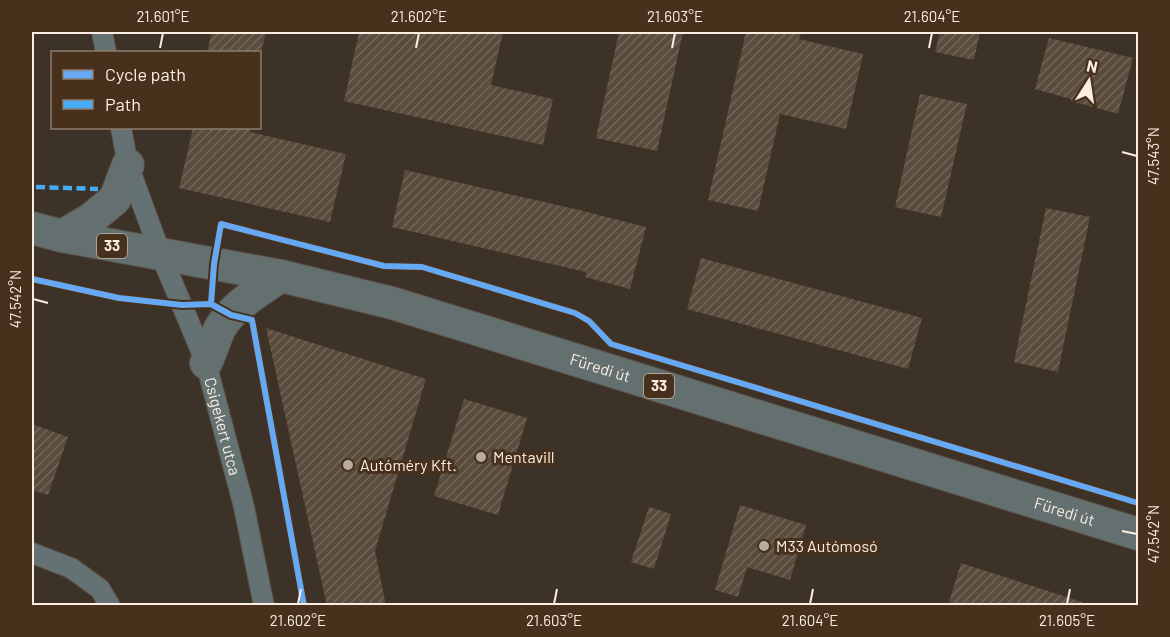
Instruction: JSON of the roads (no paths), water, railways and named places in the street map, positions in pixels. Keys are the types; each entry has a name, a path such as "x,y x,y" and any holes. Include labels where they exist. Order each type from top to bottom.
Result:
{"main road":[{"path":"62,236 91,219 115,199 128,165"},
{"name":"33","path":"32,228 162,255"},
{"name":"Füredi út","path":"162,255 281,276 392,303 1138,534"},
{"path":"206,363 221,327 231,315 252,296 281,276"}],"street":[{"path":"102,32 106,51"},
{"name":"Csigekert utca","path":"121,129 128,165 206,363 244,507 264,606"},
{"path":"32,553 71,568 100,589 110,606"}],"place":[{"name":"Mentavill","path":"481,457"},
{"name":"Autóméry Kft.","path":"348,465"},
{"name":"M33 Autómosó","path":"764,546"}]}
